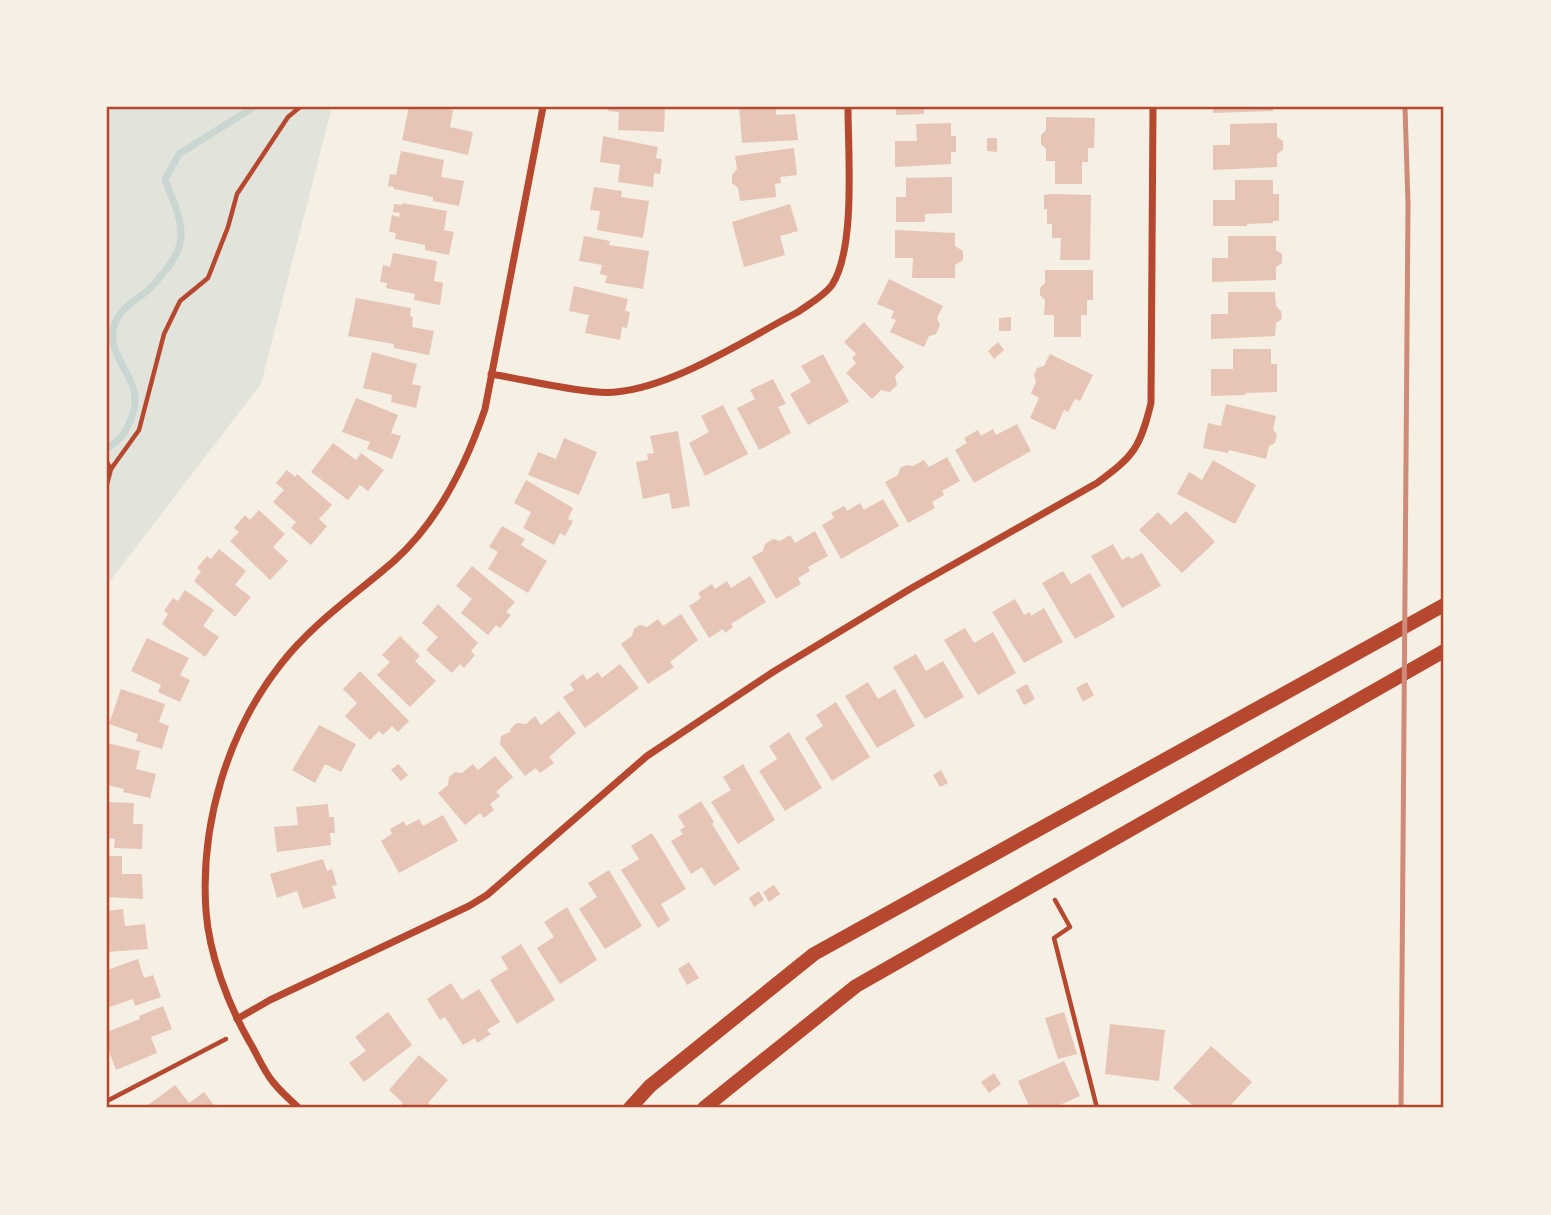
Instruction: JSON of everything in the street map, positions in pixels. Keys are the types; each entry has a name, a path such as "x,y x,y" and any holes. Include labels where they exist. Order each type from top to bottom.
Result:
{"main road":[{"path":"630,1108 650,1086 814,954 1444,604"},
{"path":"704,1108 856,986 1444,652"}],"street":[{"path":"299,1108 271,1081 237,1019 220,981 206,912 208,834 225,767 250,710 281,664 318,623 396,559 426,526 443,502 474,440 485,409 543,107"},
{"path":"491,374 599,392 635,389 668,380 798,312 817,299 831,286 842,265 847,242 848,107"},
{"path":"237,1019 270,1000 487,895 647,756 773,672 910,589 1097,483 1125,463 1143,436 1151,403 1153,107"}],"path":[{"path":"107,484 111,469 139,430 164,334 180,301 208,278 228,227 237,194 288,117 300,107"},
{"path":"107,462 111,469"},
{"path":"1055,900 1070,928 1054,938 1097,1108"},
{"path":"107,1101 226,1039"}],"shaded area":[{"path":"107,107 332,107 261,384 107,585"}],"building":[{"path":"409,107 453,110 450,127 473,132 468,155 402,140"},
{"path":"608,107 665,107 664,132 618,130 619,112 608,111"},
{"path":"739,107 776,107 776,115 795,114 798,140 742,143"},
{"path":"896,107 924,107 924,114 896,115"},
{"path":"1213,107 1273,107 1273,111 1213,113"},
{"path":"1046,117 1095,118 1094,148 1088,148 1088,162 1082,162 1082,184 1055,184 1055,161 1046,161 1046,149 1041,144 1041,135 1046,130"},
{"path":"951,123 951,136 956,136 956,152 951,152 951,164 895,167 895,141 917,141 916,124"},
{"path":"1277,123 1277,137 1283,141 1283,150 1277,154 1277,167 1213,170 1213,145 1230,145 1230,124"},
{"path":"603,136 658,147 656,158 662,159 660,174 654,173 653,187 618,182 620,165 600,162"},
{"path":"987,138 997,138 997,152 987,151"},
{"path":"794,148 797,175 780,177 781,183 775,184 776,197 740,201 738,188 732,183 732,175 737,169 735,156"},
{"path":"401,151 444,160 441,177 464,181 459,206 433,201 433,197 388,186 390,174 396,175"},
{"path":"952,177 952,213 925,214 925,222 896,222 896,197 906,197 906,178"},
{"path":"1235,180 1273,180 1273,194 1279,194 1279,221 1247,226 1213,226 1213,200 1235,200"},
{"path":"594,187 622,191 621,197 649,201 643,238 597,230 600,211 590,210"},
{"path":"1044,195 1091,195 1090,260 1060,260 1061,238 1052,238 1052,224 1047,224 1047,209 1044,209"},
{"path":"394,204 447,211 444,230 454,232 449,255 425,250 425,245 395,239 396,233 389,232 392,215 399,217 400,213 393,212"},
{"path":"790,204 798,231 780,236 785,255 744,267 732,222"},
{"path":"895,230 955,233 955,246 963,251 963,260 955,265 955,278 912,278 913,258 895,258"},
{"path":"584,236 610,241 609,245 649,251 643,289 605,283 607,276 600,274 602,265 579,261"},
{"path":"1228,236 1276,236 1276,250 1282,254 1282,263 1276,267 1276,280 1212,282 1212,258 1228,258"},
{"path":"393,253 437,261 434,281 443,283 440,305 414,300 415,294 386,288 387,283 380,282 383,265 390,267"},
{"path":"1045,270 1093,270 1093,300 1087,300 1087,315 1081,315 1081,337 1054,337 1054,315 1044,315 1045,300 1040,295 1040,288 1045,283"},
{"path":"889,279 943,306 937,318 940,325 936,334 929,336 924,347 890,332 896,320 891,318 894,311 877,304"},
{"path":"574,286 628,299 625,311 630,312 627,328 622,327 620,340 585,333 589,315 569,311"},
{"path":"1228,292 1275,292 1276,306 1281,311 1282,319 1276,323 1275,336 1211,339 1211,314 1228,314"},
{"path":"356,298 411,308 412,327 434,331 429,355 394,348 394,344 348,336"},
{"path":"1011,317 1011,331 999,331 999,318"},
{"path":"864,322 904,367 895,376 897,385 890,392 881,390 872,399 846,373 856,363 852,358 856,354 844,342"},
{"path":"998,342 1004,350 994,359 988,351"},
{"path":"1233,349 1271,349 1271,364 1277,364 1277,392 1211,396 1211,369 1233,369"},
{"path":"372,352 417,364 412,384 421,386 416,408 391,402 392,395 363,388"},
{"path":"823,354 849,402 808,425 790,394 811,382 801,366"},
{"path":"1050,354 1093,375 1080,401 1075,399 1068,412 1064,410 1055,430 1030,418 1039,398 1031,393 1036,382 1034,375 1037,368 1044,366"},
{"path":"773,379 786,404 778,407 791,433 759,450 737,408 755,399 750,390"},
{"path":"356,398 398,415 391,433 401,436 392,459 367,449 370,442 342,432"},
{"path":"1226,404 1276,416 1273,430 1277,434 1275,443 1269,446 1266,459 1229,450 1228,453 1203,448 1208,423 1221,426"},
{"path":"723,405 748,454 705,476 689,443 709,432 701,416"},
{"path":"1017,424 1031,451 974,483 955,450 967,443 964,438 978,430 981,436 993,429 996,435"},
{"path":"678,431 690,506 672,509 669,493 643,499 636,462 648,460 647,454 654,453 650,436"},
{"path":"564,438 597,452 579,495 528,475 538,452 556,459"},
{"path":"333,443 356,460 361,453 384,470 368,491 360,485 348,500 311,472"},
{"path":"947,457 960,481 942,491 944,495 932,502 935,508 908,523 885,482 898,475 900,468 906,465 913,466 924,460 929,467"},
{"path":"1213,460 1256,485 1235,524 1177,494 1189,472 1202,480"},
{"path":"287,470 295,477 297,474 332,505 319,519 327,526 311,545 291,528 296,522 273,502 284,490 276,483"},
{"path":"526,480 573,508 568,519 573,521 565,536 560,533 554,545 523,528 531,512 514,503"},
{"path":"883,499 899,526 841,559 822,525 834,518 831,513 844,506 847,511 860,503 864,510"},
{"path":"259,510 285,534 273,547 288,561 270,580 230,541 239,532 234,528 245,515 250,520"},
{"path":"1186,511 1215,542 1182,573 1139,530 1158,512 1171,525"},
{"path":"502,526 525,539 521,545 547,561 528,593 488,569 498,552 489,547"},
{"path":"815,531 828,556 808,567 810,571 798,578 801,584 776,599 752,557 763,551 765,544 773,539 780,541 790,535 795,543"},
{"path":"1113,544 1122,560 1142,553 1161,586 1122,608 1091,556"},
{"path":"219,549 246,571 235,585 251,597 235,617 194,581 201,571 197,568 207,556 211,559"},
{"path":"472,566 515,602 506,612 511,615 500,628 496,625 488,635 461,613 472,599 456,586"},
{"path":"1063,571 1071,584 1090,573 1115,617 1075,639 1042,583"},
{"path":"750,576 766,602 731,624 733,627 725,633 723,629 709,638 689,606 701,598 698,593 712,584 715,589 727,581 731,588"},
{"path":"185,590 214,610 203,626 219,637 205,657 162,624 168,614 164,611 173,598 178,601"},
{"path":"1015,599 1024,615 1030,612 1031,616 1044,608 1063,642 1024,663 992,612"},
{"path":"438,604 478,643 471,651 475,655 464,668 460,664 452,673 426,650 438,637 422,623"},
{"path":"681,614 698,640 670,662 674,667 648,684 621,644 632,636 634,629 640,625 647,627 658,619 663,626"},
{"path":"965,628 974,643 993,632 1016,673 978,695 944,640"},
{"path":"400,636 420,656 415,661 436,681 410,707 377,675 390,662 382,655"},
{"path":"147,638 189,658 180,675 190,680 180,702 158,692 161,685 131,671"},
{"path":"916,654 926,671 943,661 964,697 925,719 893,667"},
{"path":"620,664 639,688 585,728 563,697 574,690 570,684 583,674 587,680 598,672 602,678"},
{"path":"360,671 409,721 398,732 392,726 383,735 379,731 370,740 345,716 357,703 343,689"},
{"path":"868,682 878,699 895,689 915,726 877,748 845,696"},
{"path":"1087,682 1094,695 1083,702 1076,688"},
{"path":"1027,684 1035,699 1024,705 1016,690"},
{"path":"121,689 165,704 159,722 169,726 162,749 136,741 138,734 109,724"},
{"path":"836,702 870,757 832,781 805,738 823,726 816,715"},
{"path":"559,711 576,733 549,757 554,763 540,773 536,768 525,776 500,744 501,736 510,732 517,723 526,724 535,716 541,725"},
{"path":"319,725 356,744 341,772 325,764 315,783 292,770"},
{"path":"789,732 822,788 785,811 759,771 777,759 769,746"},
{"path":"107,743 140,751 136,769 156,774 150,798 107,785"},
{"path":"495,756 513,777 496,792 500,796 490,804 494,810 484,818 480,813 465,825 438,793 448,785 449,777 455,772 462,773 473,764 478,770"},
{"path":"398,764 408,775 401,781 391,770"},
{"path":"743,764 775,820 738,844 711,802 731,790 723,777"},
{"path":"941,770 948,783 940,787 933,775"},
{"path":"701,801 740,869 714,886 702,867 691,874 671,841 683,834 680,830 685,827 678,816"},
{"path":"107,802 134,803 133,824 143,824 142,849 114,848 115,839 107,838"},
{"path":"328,804 329,817 334,817 335,833 330,833 331,845 277,852 274,827 298,825 296,807"},
{"path":"443,815 458,841 399,873 381,841 392,834 390,829 404,821 406,826 419,819 423,826"},
{"path":"652,833 686,889 661,904 670,920 658,928 621,870 639,859 631,846"},
{"path":"107,856 122,856 122,874 142,874 143,899 107,897"},
{"path":"323,859 327,871 332,869 337,885 332,886 336,898 303,909 297,891 277,898 270,874"},
{"path":"609,870 642,926 605,949 579,909 597,897 588,883"},
{"path":"774,885 780,894 769,902 763,892"},
{"path":"759,891 764,900 754,907 749,898"},
{"path":"567,907 597,960 560,984 537,948 554,937 544,922"},
{"path":"123,909 125,926 145,924 148,949 107,952 107,911"},
{"path":"521,944 555,1000 517,1024 490,980 508,969 501,957"},
{"path":"138,959 144,978 153,975 161,997 135,1006 133,999 107,1008 107,970"},
{"path":"689,962 699,978 687,985 678,969"},
{"path":"451,983 462,1000 479,989 500,1022 487,1030 491,1034 477,1043 475,1038 463,1045 445,1017 440,1020 427,999"},
{"path":"163,1006 172,1029 151,1037 157,1053 116,1070 107,1046 107,1032 140,1019 139,1016"},
{"path":"388,1012 412,1045 364,1082 349,1063 366,1051 355,1037"},
{"path":"1064,1012 1077,1054 1058,1059 1045,1018"},
{"path":"1110,1024 1165,1030 1159,1081 1105,1074"},
{"path":"1211,1046 1252,1082 1228,1108 1196,1108 1173,1088"},
{"path":"419,1055 448,1080 428,1103 433,1108 398,1108 403,1103 389,1090"},
{"path":"1064,1061 1080,1096 1053,1108 1030,1108 1018,1081"},
{"path":"994,1073 1001,1084 989,1093 981,1082"},
{"path":"175,1085 189,1103 204,1092 216,1108 144,1108"}],"waterway":[{"path":"107,448 124,434 135,407 135,394 116,351 114,326 125,308 157,281 179,248 181,227 165,179 179,154 254,107"}],"railway":[{"path":"1401,1108 1408,204 1405,107"}]}
